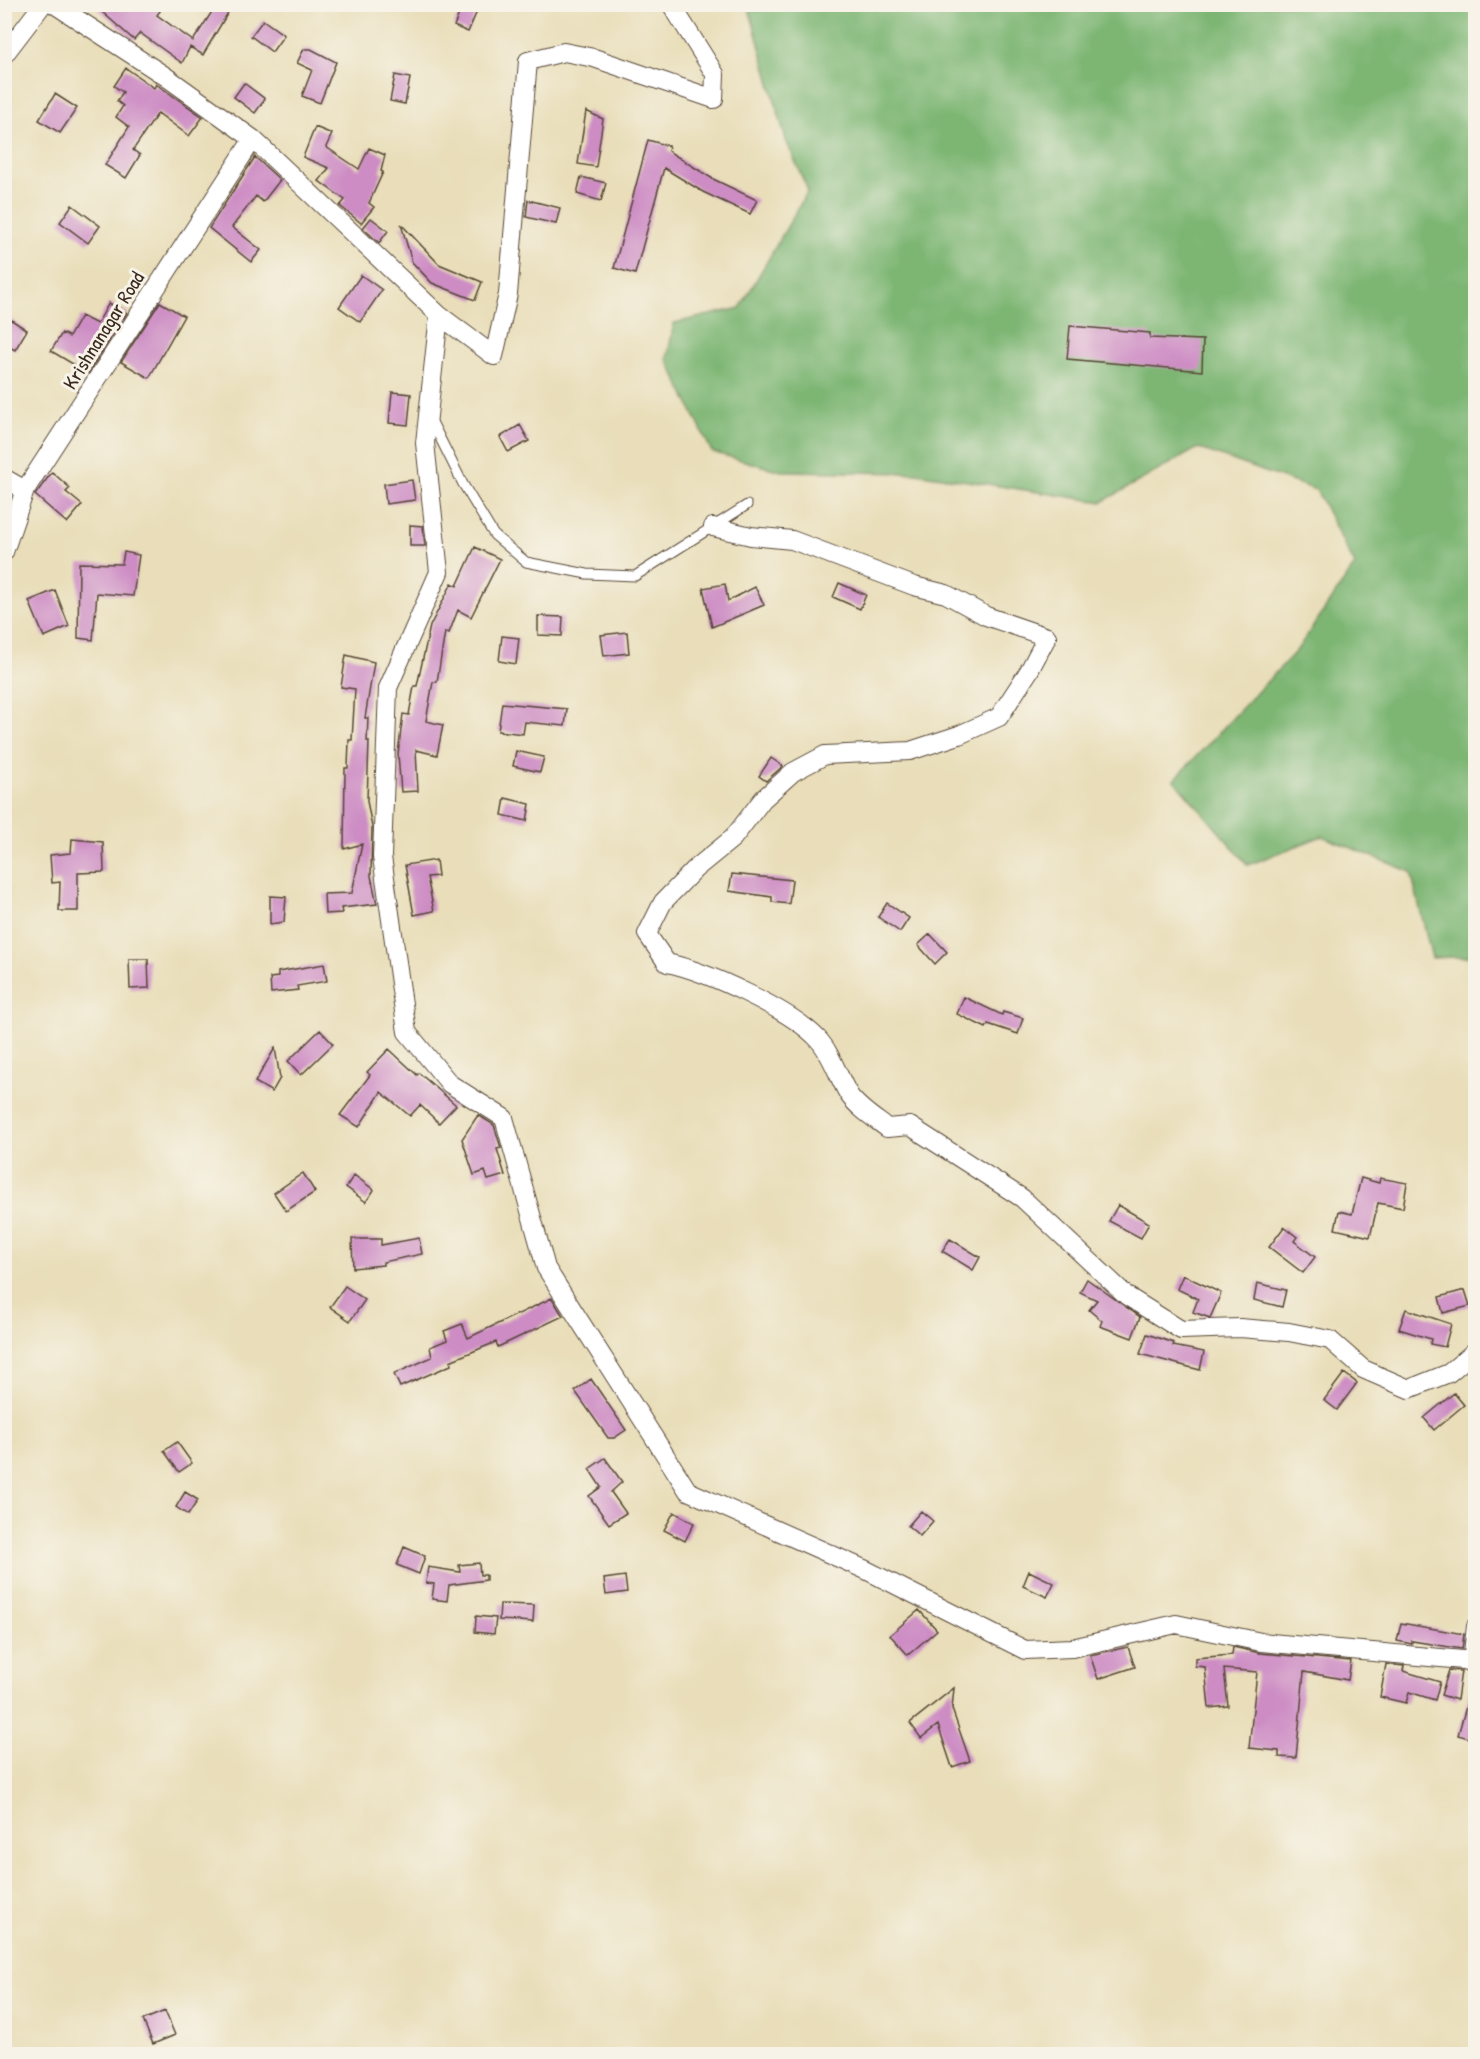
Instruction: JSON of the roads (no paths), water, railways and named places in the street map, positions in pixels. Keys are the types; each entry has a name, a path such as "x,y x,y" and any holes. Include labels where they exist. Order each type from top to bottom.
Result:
{"street":[{"path":"4,55 43,4"},
{"path":"54,4 165,76 253,139 439,315 494,356 508,294 528,61 564,52 594,58 714,99 715,74 671,4"},
{"name":"Krishnanagar Road","path":"4,552 25,490 253,139"},
{"path":"439,315 425,443 439,572 388,688 387,699 382,857 407,1032 450,1084 504,1118 546,1268 688,1491 866,1570 1025,1650 1072,1647 1176,1624 1261,1642 1474,1663 1476,1626"},
{"path":"4,478 25,490"},
{"path":"713,527 751,537 792,540 914,586 946,594 986,616 1047,637 1029,671 999,717 959,735 910,751 825,755 793,772 763,800 733,838 695,869 663,902 647,934 668,963 693,969 798,1020 819,1040 850,1096 870,1115 887,1128 910,1126 1022,1198 1127,1296 1181,1330 1240,1328 1279,1331 1330,1340 1363,1369 1409,1389 1449,1373 1476,1350"}],"lane":[{"path":"428,414 463,484 494,535 526,562 587,574 635,576 747,505"}]}
